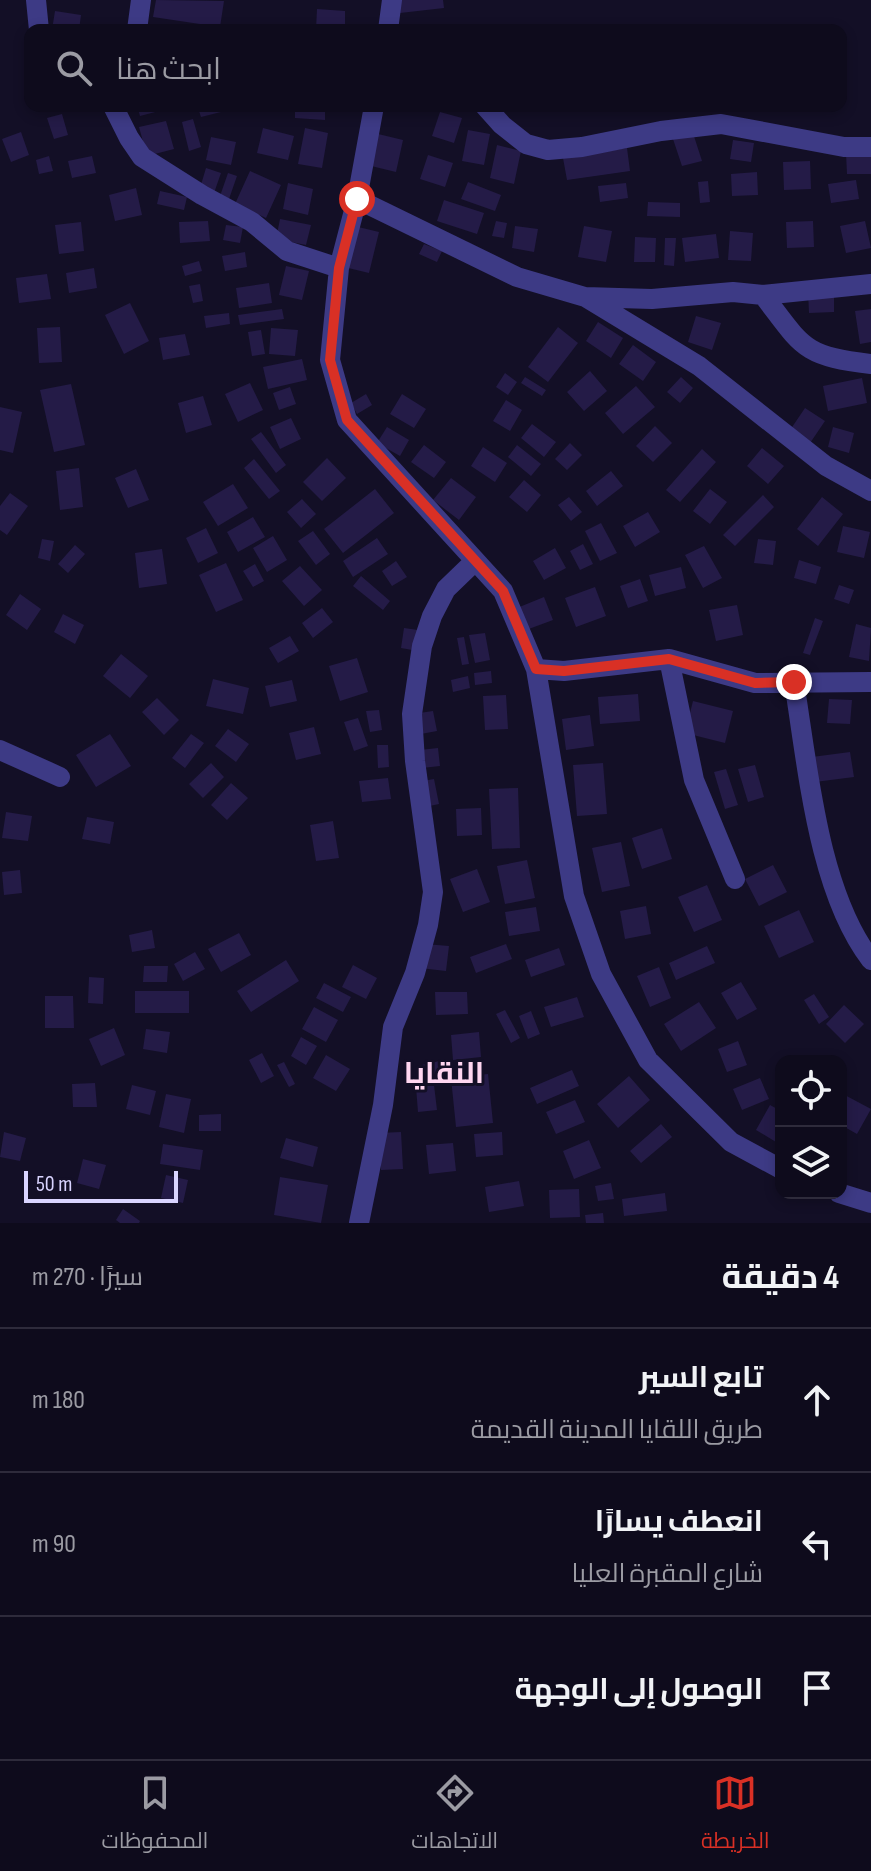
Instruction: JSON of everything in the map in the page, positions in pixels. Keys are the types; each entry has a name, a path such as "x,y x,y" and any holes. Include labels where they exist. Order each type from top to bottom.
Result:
{"street":[{"path":"36,0 38,24"},
{"path":"138,24 141,0"},
{"path":"392,0 394,24"},
{"path":"116,112 142,157 252,222 287,251 339,268"},
{"path":"373,112 357,199 339,268 330,360 347,420 503,591 536,669 574,896 601,974 648,1060 731,1142 775,1166"},
{"path":"490,112 526,144 548,150 721,124 844,147 871,147"},
{"path":"357,199 517,277 585,297 652,299 733,292 763,295 871,284"},
{"path":"763,295 801,344 834,360 871,364"},
{"path":"585,297 699,366 826,466 871,491"},
{"path":"359,1223 383,1105 393,1027 415,973 433,892 415,761 412,714 422,646 432,616 446,589 475,561"},
{"path":"536,669 564,671 669,659 755,683 871,682"},
{"path":"669,659 694,780 735,879"},
{"path":"794,682 822,849 855,939 871,960"},
{"path":"0,750 60,777"},
{"path":"847,1196 871,1203"}],"building":[{"path":"156,0 224,1 220,24 153,17"},
{"path":"398,0 443,0 444,8 400,13"},
{"path":"317,9 345,11 345,24 316,24"},
{"path":"55,11 81,15 80,24 53,24"},
{"path":"199,112 221,112 201,117"},
{"path":"295,112 325,112 325,120 295,118"},
{"path":"440,112 462,118 454,143 432,136"},
{"path":"62,114 68,135 54,139 47,118"},
{"path":"193,119 201,147 189,151 182,122"},
{"path":"166,121 174,149 147,156 139,127"},
{"path":"263,128 294,136 288,160 257,153"},
{"path":"305,128 328,133 322,168 298,164"},
{"path":"468,130 490,134 484,165 462,161"},
{"path":"692,130 702,161 682,166 672,136"},
{"path":"21,132 29,155 11,162 2,139"},
{"path":"374,133 403,140 396,172 367,165"},
{"path":"211,137 236,142 231,165 206,160"},
{"path":"733,140 754,143 751,162 730,159"},
{"path":"497,145 521,151 514,184 490,178"},
{"path":"627,148 630,171 567,180 563,158"},
{"path":"846,153 871,153 871,174 847,174"},
{"path":"428,155 453,163 445,187 420,179"},
{"path":"49,156 53,171 39,174 36,160"},
{"path":"92,156 96,173 72,178 68,161"},
{"path":"810,161 811,189 784,190 783,162"},
{"path":"206,168 221,173 214,193 200,188"},
{"path":"250,171 281,185 266,218 235,204"},
{"path":"757,172 758,195 732,196 731,174"},
{"path":"228,173 237,176 229,199 220,196"},
{"path":"856,180 859,199 831,203 828,184"},
{"path":"708,181 710,202 700,203 698,182"},
{"path":"468,182 501,195 495,211 461,199"},
{"path":"288,183 313,189 308,215 283,209"},
{"path":"626,183 628,198 600,202 598,186"},
{"path":"136,188 142,215 115,221 109,195"},
{"path":"160,191 187,197 184,210 157,204"},
{"path":"444,200 484,213 477,234 437,221"},
{"path":"648,202 680,203 680,217 647,216"},
{"path":"280,219 311,225 306,245 276,239"},
{"path":"208,221 210,241 180,243 179,222"},
{"path":"496,221 507,223 504,238 492,236"},
{"path":"813,221 814,247 787,248 786,222"},
{"path":"865,221 871,248 846,253 840,226"},
{"path":"81,222 84,251 59,254 55,225"},
{"path":"226,225 243,227 240,243 223,240"},
{"path":"350,225 379,232 369,273 340,266"},
{"path":"515,226 538,229 534,252 512,248"},
{"path":"584,226 612,231 606,262 578,257"},
{"path":"730,231 753,233 751,261 728,260"},
{"path":"716,234 719,258 685,262 682,238"},
{"path":"635,237 656,238 655,262 634,262"},
{"path":"665,238 676,238 674,266 664,265"},
{"path":"424,244 442,251 437,262 419,254"},
{"path":"245,252 247,267 225,271 222,256"},
{"path":"199,261 202,271 185,276 182,266"},
{"path":"286,266 309,271 302,300 279,295"},
{"path":"94,268 97,288 69,293 66,273"},
{"path":"47,274 51,299 19,303 16,278"},
{"path":"269,283 272,303 239,308 236,288"},
{"path":"200,284 203,301 193,303 189,286"},
{"path":"834,290 834,312 809,313 808,291"},
{"path":"130,303 149,341 124,354 105,315"},
{"path":"282,309 284,319 240,325 238,315"},
{"path":"871,309 871,342 860,344 855,311"},
{"path":"229,313 230,324 206,328 204,316"},
{"path":"696,316 721,323 712,350 688,342"},
{"path":"598,322 623,338 611,358 586,341"},
{"path":"60,327 62,362 39,363 37,328"},
{"path":"558,327 578,343 548,382 528,367"},
{"path":"271,328 298,330 295,356 269,354"},
{"path":"261,330 265,354 252,356 248,332"},
{"path":"185,334 190,355 163,360 159,338"},
{"path":"633,345 656,362 643,381 619,364"},
{"path":"302,359 307,380 268,389 263,367"},
{"path":"590,371 607,391 584,411 567,392"},
{"path":"505,373 517,382 508,395 496,387"},
{"path":"525,377 546,390 542,396 521,383"},
{"path":"681,377 693,388 680,403 667,392"},
{"path":"862,378 867,403 828,411 823,386"},
{"path":"250,383 263,410 238,422 225,394"},
{"path":"71,384 85,445 54,452 40,390"},
{"path":"636,386 655,407 623,434 605,413"},
{"path":"290,387 296,404 279,410 273,393"},
{"path":"366,394 372,405 357,414 351,403"},
{"path":"402,394 426,409 414,428 390,414"},
{"path":"203,396 212,425 186,433 178,403"},
{"path":"506,400 522,410 510,431 493,421"},
{"path":"0,407 22,412 13,453 0,450"},
{"path":"805,408 825,421 806,449 786,436"},
{"path":"291,418 301,439 280,449 270,427"},
{"path":"532,424 556,442 544,457 521,438"},
{"path":"655,426 672,443 653,462 636,446"},
{"path":"387,427 409,440 400,456 377,443"},
{"path":"833,427 854,433 849,453 828,447"},
{"path":"261,432 286,465 276,473 251,439"},
{"path":"570,443 582,455 567,470 555,459"},
{"path":"424,445 446,462 434,478 411,462"},
{"path":"517,445 541,464 531,476 508,457"},
{"path":"483,447 507,463 495,482 471,466"},
{"path":"762,448 784,466 768,484 747,466"},
{"path":"702,449 716,462 680,502 666,490"},
{"path":"327,458 346,478 322,501 303,482"},
{"path":"254,459 280,491 269,499 244,468"},
{"path":"79,468 83,507 60,510 56,471"},
{"path":"136,469 149,500 128,508 115,478"},
{"path":"611,471 623,486 597,506 586,491"},
{"path":"451,478 476,497 459,520 433,500"},
{"path":"524,480 541,495 527,512 509,497"},
{"path":"233,484 248,508 218,526 203,502"},
{"path":"375,489 394,513 343,553 324,529"},
{"path":"710,489 727,502 710,524 693,511"},
{"path":"10,493 28,506 7,535 0,530 0,506"},
{"path":"763,495 774,507 735,546 723,535"},
{"path":"569,497 582,512 571,521 558,505"},
{"path":"822,497 843,514 818,546 797,529"},
{"path":"302,499 316,514 301,528 287,512"},
{"path":"648,512 660,532 635,547 623,526"},
{"path":"253,517 265,537 238,552 227,532"},
{"path":"601,523 617,553 600,561 585,531"},
{"path":"843,526 870,532 864,558 837,552"},
{"path":"206,528 218,553 198,563 186,538"},
{"path":"313,531 330,554 316,565 298,541"},
{"path":"273,536 287,560 267,572 253,548"},
{"path":"377,538 388,554 353,577 343,561"},
{"path":"42,539 54,541 50,561 38,558"},
{"path":"758,539 776,541 773,565 754,563"},
{"path":"583,544 593,564 580,570 570,551"},
{"path":"75,545 85,554 68,573 58,564"},
{"path":"704,546 722,578 703,588 685,555"},
{"path":"555,548 566,568 544,580 533,561"},
{"path":"162,549 167,584 139,588 135,553"},
{"path":"799,560 821,567 816,584 794,578"},
{"path":"396,561 407,577 392,586 382,571"},
{"path":"226,563 243,600 216,612 199,575"},
{"path":"255,564 264,581 253,587 243,571"},
{"path":"300,566 322,590 304,606 282,581"},
{"path":"681,567 686,588 655,596 649,575"},
{"path":"361,576 390,601 383,610 353,586"},
{"path":"640,579 648,601 628,608 620,586"},
{"path":"839,585 854,590 849,604 834,599"},
{"path":"595,587 606,616 576,627 565,598"},
{"path":"20,594 41,609 27,630 6,615"},
{"path":"544,597 553,620 526,630 517,608"},
{"path":"737,605 743,635 716,641 709,610"},
{"path":"322,608 333,622 313,638 302,623"},
{"path":"63,614 84,625 75,644 54,632"},
{"path":"815,618 823,621 810,655 803,653"},
{"path":"856,624 871,628 869,661 849,657"},
{"path":"404,628 432,632 429,653 401,648"},
{"path":"485,633 490,660 475,663 469,635"},
{"path":"290,636 299,651 278,663 269,648"},
{"path":"464,637 469,664 462,665 457,638"},
{"path":"121,654 148,676 130,698 103,676"},
{"path":"357,658 368,692 340,701 329,666"},
{"path":"491,671 492,683 475,685 474,673"},
{"path":"468,676 470,688 453,692 451,680"},
{"path":"213,679 249,688 243,714 206,706"},
{"path":"292,680 297,701 270,707 265,686"},
{"path":"638,694 640,721 600,724 598,697"},
{"path":"506,695 508,729 485,730 483,696"},
{"path":"157,698 179,720 164,735 142,712"},
{"path":"829,699 852,700 850,724 827,723"},
{"path":"693,701 733,711 725,743 685,733"},
{"path":"379,710 382,730 370,732 366,711"},
{"path":"433,711 437,731 410,736 406,715"},
{"path":"590,715 594,746 566,750 562,719"},
{"path":"358,718 368,746 354,751 344,722"},
{"path":"314,727 321,754 296,760 289,733"},
{"path":"228,729 249,744 236,762 215,746"},
{"path":"110,734 131,766 96,787 76,755"},
{"path":"191,734 204,743 185,768 172,758"},
{"path":"377,745 388,745 389,767 378,768"},
{"path":"438,748 440,766 413,769 411,751"},
{"path":"850,752 854,777 815,782 812,757"},
{"path":"211,763 224,777 203,798 189,784"},
{"path":"603,763 607,814 577,816 573,765"},
{"path":"755,765 764,797 748,802 738,769"},
{"path":"726,769 738,805 725,809 714,772"},
{"path":"388,778 391,799 362,802 359,781"},
{"path":"434,779 439,804 415,809 411,783"},
{"path":"231,783 248,798 227,820 211,805"},
{"path":"518,788 520,848 492,849 489,789"},
{"path":"481,808 482,835 457,836 456,809"},
{"path":"6,812 32,816 28,841 2,838"},
{"path":"87,817 114,822 110,844 82,839"},
{"path":"333,821 339,858 316,861 310,825"},
{"path":"662,828 672,859 642,869 632,838"},
{"path":"621,842 630,886 602,892 592,848"},
{"path":"527,860 535,898 505,904 497,866"},
{"path":"773,865 787,892 759,906 745,879"},
{"path":"477,869 490,902 463,912 450,879"},
{"path":"20,870 22,893 4,895 2,872"},
{"path":"707,885 722,920 694,932 678,897"},
{"path":"646,906 651,934 625,939 620,911"},
{"path":"536,907 540,931 509,936 505,912"},
{"path":"799,910 814,942 779,958 764,926"},
{"path":"152,930 155,948 132,952 129,935"},
{"path":"239,933 251,955 221,972 208,949"},
{"path":"413,943 449,946 446,971 411,967"},
{"path":"506,944 512,959 476,973 470,957"},
{"path":"707,946 715,963 676,980 669,963"},
{"path":"559,948 565,965 531,977 525,960"},
{"path":"195,952 205,969 183,981 174,964"},
{"path":"286,960 299,981 251,1012 237,991"},
{"path":"353,965 377,978 366,999 342,987"},
{"path":"144,966 168,966 167,982 143,982"},
{"path":"659,967 671,998 650,1007 637,976"},
{"path":"89,977 104,978 103,1004 88,1003"},
{"path":"741,982 757,1009 737,1020 721,993"},
{"path":"324,983 351,997 343,1012 316,998"},
{"path":"135,991 189,991 189,1013 135,1013"},
{"path":"435,992 467,992 468,1014 436,1015"},
{"path":"814,994 829,1017 819,1024 804,1000"},
{"path":"45,996 73,996 74,1028 45,1028"},
{"path":"577,997 584,1017 551,1027 544,1007"},
{"path":"699,1002 716,1028 681,1051 664,1024"},
{"path":"844,1005 864,1024 845,1043 826,1024"},
{"path":"314,1007 338,1020 326,1042 302,1029"},
{"path":"505,1010 520,1038 511,1043 496,1014"},
{"path":"531,1011 540,1034 528,1039 519,1016"},
{"path":"114,1028 125,1055 101,1066 89,1039"},
{"path":"146,1029 170,1032 167,1053 143,1049"},
{"path":"479,1032 481,1057 453,1060 451,1035"},
{"path":"301,1037 317,1046 306,1065 291,1056"},
{"path":"738,1041 747,1065 727,1072 718,1049"},
{"path":"262,1053 274,1076 261,1083 249,1060"},
{"path":"326,1055 350,1069 336,1091 313,1078"},
{"path":"444,1060 446,1071 425,1076 422,1065"},
{"path":"284,1062 295,1084 289,1087 277,1065"},
{"path":"572,1070 579,1086 537,1104 530,1088"},
{"path":"488,1074 493,1123 456,1127 451,1078"},
{"path":"629,1076 650,1100 618,1128 597,1104"},
{"path":"760,1078 769,1099 742,1110 733,1089"},
{"path":"95,1083 97,1107 73,1107 72,1084"},
{"path":"132,1085 156,1091 150,1115 126,1109"},
{"path":"434,1085 437,1110 418,1112 416,1087"},
{"path":"166,1094 191,1099 184,1133 159,1127"},
{"path":"847,1096 871,1109 857,1134 847,1128"},
{"path":"575,1100 585,1122 556,1134 546,1112"},
{"path":"770,1105 775,1108 775,1141 756,1130"},
{"path":"221,1114 221,1131 199,1131 199,1115"},
{"path":"661,1124 672,1137 641,1163 630,1151"},
{"path":"4,1132 26,1138 20,1161 0,1157"},
{"path":"401,1132 403,1169 381,1170 379,1133"},
{"path":"502,1132 503,1155 476,1157 474,1134"},
{"path":"286,1138 318,1147 313,1167 280,1158"},
{"path":"589,1140 601,1168 574,1179 563,1151"},
{"path":"453,1143 456,1171 429,1174 426,1145"},
{"path":"163,1144 203,1150 200,1170 160,1164"},
{"path":"83,1159 106,1165 99,1189 77,1183"},
{"path":"166,1175 188,1180 183,1203 161,1198"},
{"path":"280,1177 328,1185 321,1223 274,1215"},
{"path":"519,1181 524,1206 489,1212 485,1187"},
{"path":"611,1183 614,1199 598,1201 595,1186"},
{"path":"579,1189 580,1217 550,1218 549,1190"},
{"path":"665,1193 667,1211 624,1216 622,1199"},
{"path":"123,1209 139,1223 120,1223 116,1220"},
{"path":"603,1213 604,1223 586,1223 585,1215"}],"district":[{"name":"النقايا","path":"444,1074"}],"route":[{"path":"357,199 339,268 330,360 347,420 503,591 536,669 564,671 669,659 755,683 794,682"}]}
